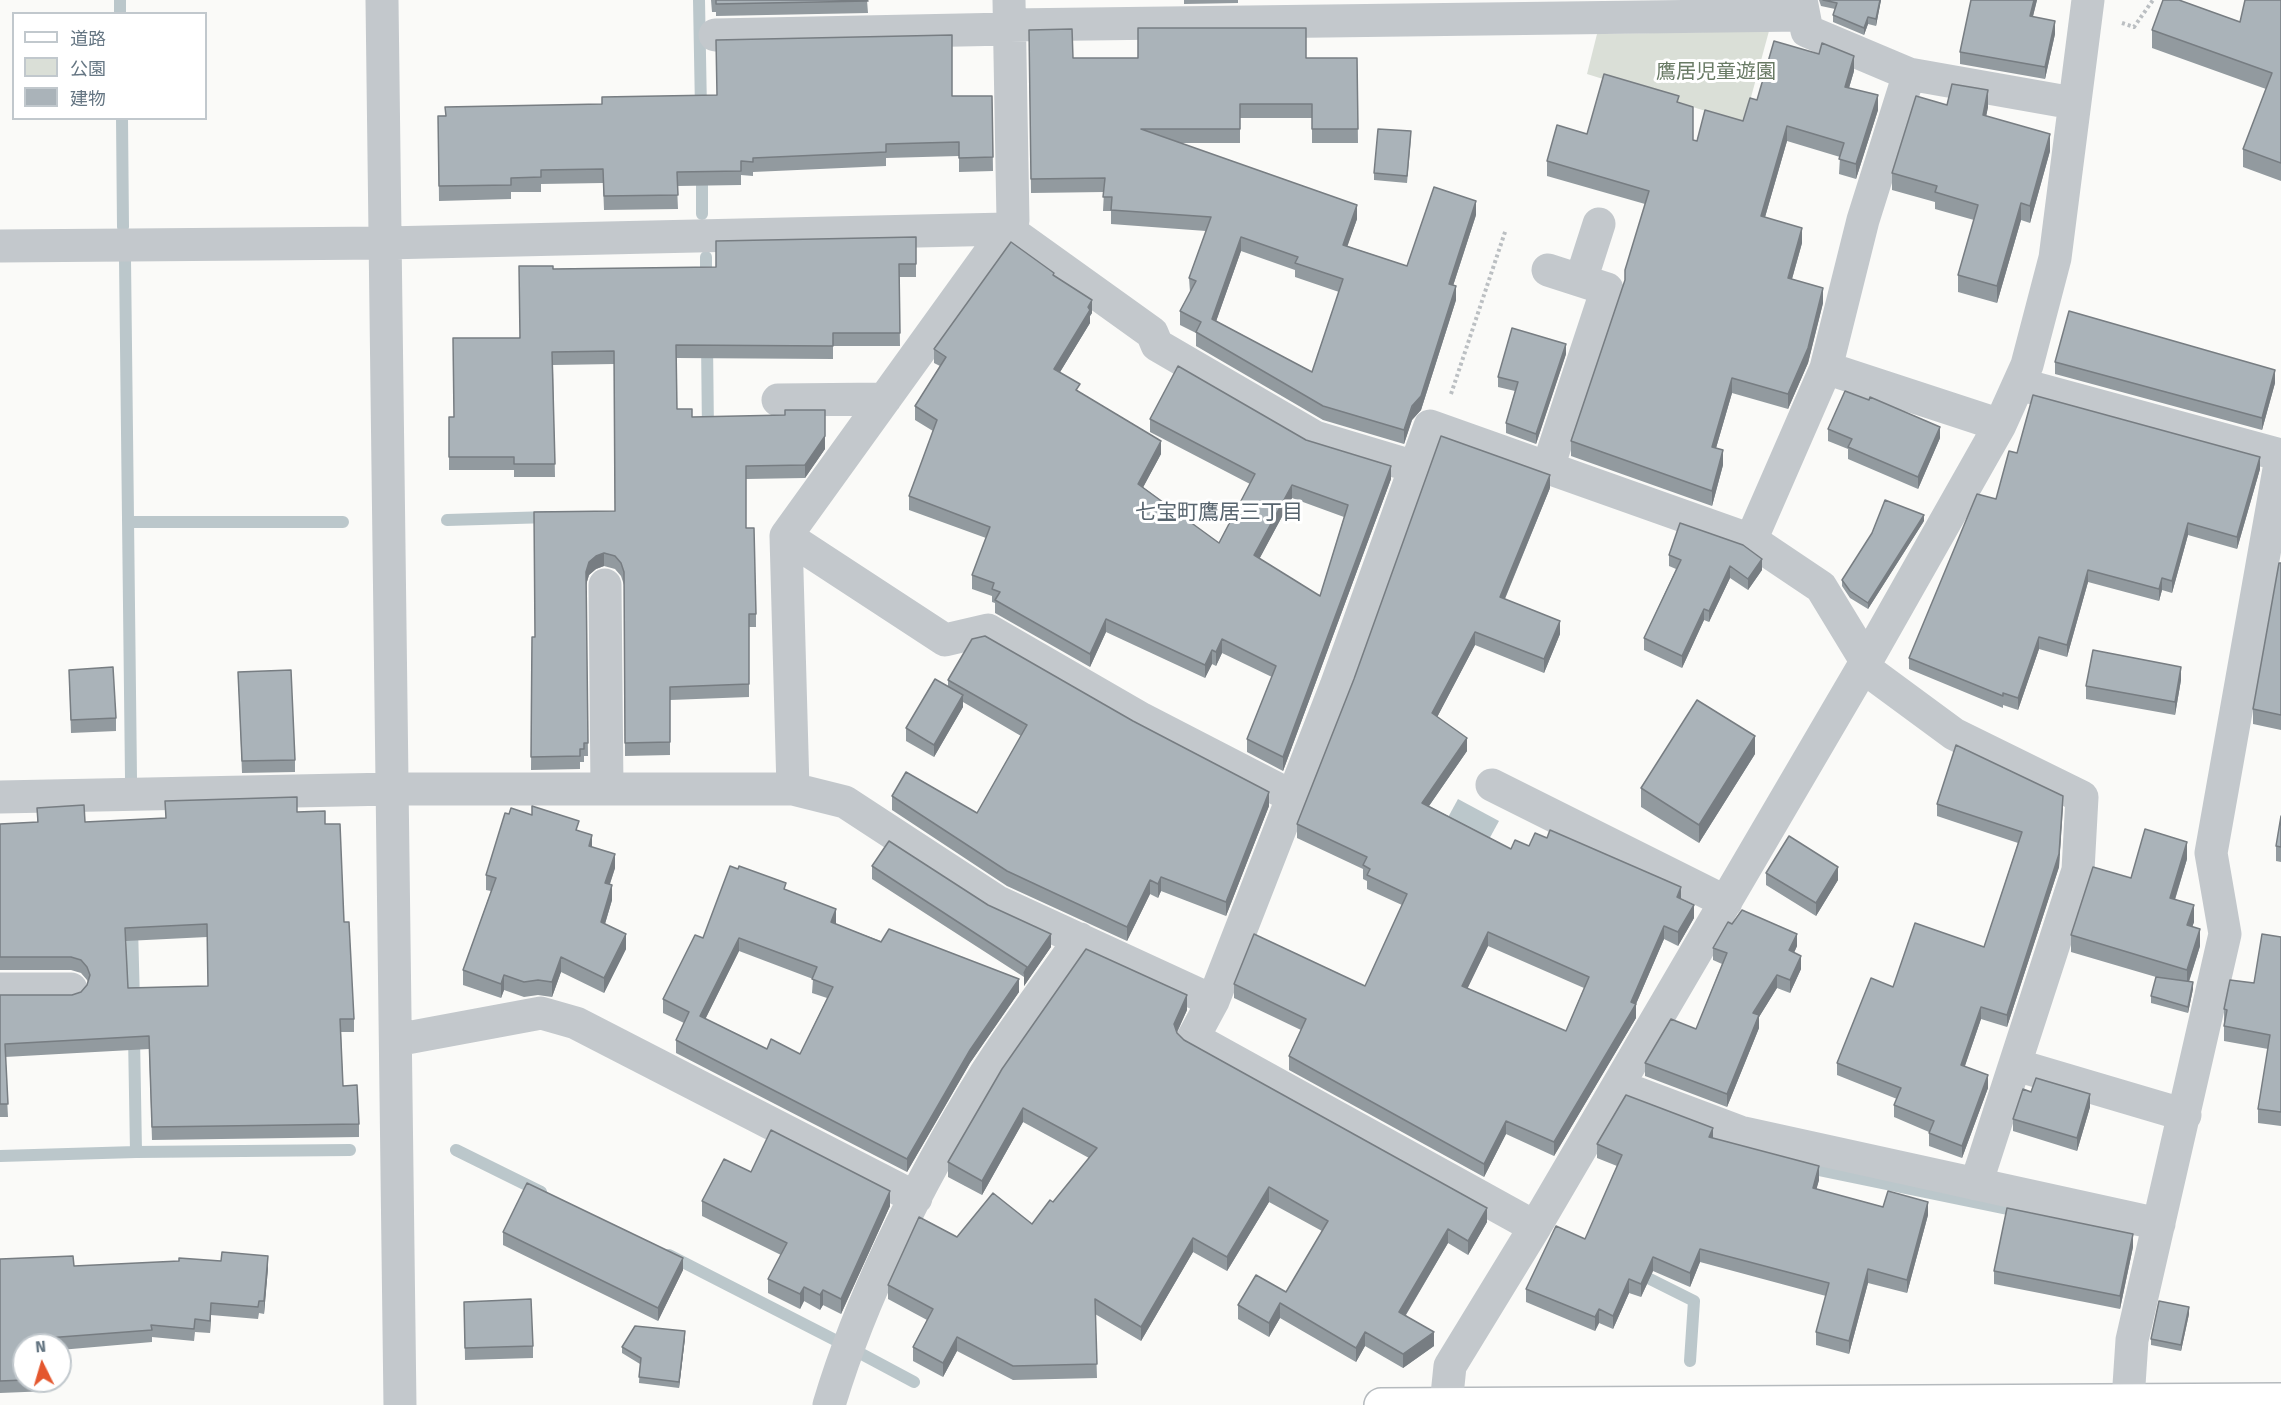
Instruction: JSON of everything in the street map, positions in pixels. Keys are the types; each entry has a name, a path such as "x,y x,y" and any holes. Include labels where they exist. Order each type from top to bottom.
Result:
{"main road":[{"path":"1381,1405 2281,1400"}],"street":[{"path":"382,0 400,1405"},
{"path":"1447,1404 1450,1366 1535,1227 1865,664 2000,425 2019,384 2028,364 2055,258 2088,0"},
{"path":"715,35 1009,18 1463,10 1802,8 1807,31 1909,74 2073,104"},
{"path":"794,789 786,536 1013,221 1009,18"},
{"path":"1751,540 1826,368 1863,220 1909,74"},
{"path":"1581,280 1599,224"},
{"path":"0,246 385,243 1007,229 1152,333 1157,345 1167,351 1315,437 1415,467"},
{"path":"1548,270 1607,288 1548,467"},
{"path":"1826,368 2000,425"},
{"path":"2019,384 2281,457 2211,854 2225,933 2132,1340 2146,1402"},
{"path":"778,400 885,399"},
{"path":"1535,1227 1193,1038 1213,1001 1293,797 1430,426 1751,540 1821,587 1865,664 1954,734 2082,796 2078,870 1976,1184"},
{"path":"786,536 945,640 988,630 1142,719 1293,797"},
{"path":"605,585 607,789"},
{"path":"1492,785 1726,903"},
{"path":"0,797 393,789 794,789 845,802 998,902 1213,1001"},
{"path":"829,1405 847,1345 916,1198 986,1073 1080,939"},
{"path":"0,989 71,989"},
{"path":"396,1040 541,1013 576,1023 916,1198"},
{"path":"2016,1065 2185,1115"},
{"path":"1618,1086 1740,1132 2159,1224"}],"path":[{"path":"1440,430 1506,229"}],"green space":[{"name":"鷹居児童遊園","path":"1769,31 1744,123 1587,74 1597,34"}],"shaded area":[{"path":"1458,799 1499,821 1487,843 1446,821"}],"building":[{"path":"716,0 867,0 868,1 716,4"},
{"path":"1823,0 1880,0 1876,19 1868,17 1864,28 1833,15 1837,3"},
{"path":"1971,0 2034,0 2030,16 2055,21 2045,67 1960,52"},
{"path":"2163,0 2179,0 2240,22 2245,0 2281,0 2281,163 2243,149 2272,73 2152,30"},
{"path":"1138,28 1306,28 1306,58 1357,58 1358,129 1312,129 1312,104 1240,104 1240,129 1141,129 1357,205 1343,245 1407,266 1434,187 1476,201 1449,284 1456,286 1421,396 1412,406 1404,430 1323,406 1196,332 1201,322 1180,311 1196,281 1189,278 1211,217 1111,210 1112,197 1103,197 1105,178 1031,179 1029,30 1072,29 1073,58 1138,58","holes":["1241,237 1298,257 1295,263 1343,279 1312,372 1212,319"]},
{"path":"952,35 952,96 992,96 993,157 959,158 959,142 886,144 886,152 753,158 753,162 741,161 741,171 677,172 678,195 604,196 603,169 541,170 541,177 511,178 511,185 439,186 438,116 446,116 445,107 602,104 602,97 717,95 716,40"},
{"path":"1774,41 1819,54 1822,43 1854,56 1845,87 1878,95 1856,164 1839,159 1844,143 1787,126 1761,216 1802,228 1788,278 1823,288 1808,348 1788,394 1732,378 1712,447 1723,450 1712,491 1571,441 1625,280 1625,270 1649,191 1547,161 1557,125 1587,134 1604,74 1679,96 1677,102 1693,107 1693,140 1697,141 1705,110 1743,121 1750,98 1757,100"},
{"path":"1952,84 1988,90 1983,115 2050,134 2030,206 2021,203 1997,286 1958,275 1978,205 1935,192 1937,186 1892,173 1916,96 1947,105"},
{"path":"1378,129 1411,131 1407,176 1374,173"},
{"path":"916,237 916,264 899,264 900,333 833,333 833,346 676,345 677,409 692,409 692,417 785,415 785,410 825,410 825,436 805,465 746,466 746,528 754,528 756,614 749,614 749,684 670,687 670,742 625,743 624,572 615,556 604,553 589,562 586,572 588,743 584,743 584,749 580,749 580,756 531,757 532,637 535,637 534,512 615,511 614,351 552,352 555,464 514,464 514,457 449,457 449,417 454,417 453,338 520,338 519,266 553,266 553,269 716,267 716,241"},
{"path":"1011,242 1054,273 1053,275 1092,300 1088,307 1090,310 1054,369 1080,384 1076,390 1161,441 1138,484 1219,543 1255,474 1150,419 1178,366 1306,440 1391,466 1283,757 1247,739 1276,666 1222,639 1216,652 1212,650 1205,665 1106,619 1090,654 995,600 1000,592 992,589 994,583 972,575 990,527 909,496 937,420 915,406 946,357 934,349","holes":["1292,485 1348,505 1320,596 1254,555"]},
{"path":"2069,311 2275,370 2262,418 2055,362"},
{"path":"1512,328 1566,344 1536,434 1506,423 1518,382 1498,377"},
{"path":"1845,391 1869,400 1870,397 1940,427 1918,477 1848,447 1852,439 1828,429"},
{"path":"2033,395 2260,457 2237,537 2188,523 2172,581 2162,578 2159,589 2088,570 2067,645 2039,637 2018,698 2003,693 2003,696 1909,658 1977,494 1996,499 2009,451 2017,453"},
{"path":"1441,436 1550,475 1500,597 1560,621 1544,659 1475,632 1432,713 1467,738 1422,803 1511,849 1515,840 1529,846 1535,833 1547,838 1550,830 1681,887 1677,897 1694,905 1678,932 1664,926 1631,1002 1636,1004 1554,1142 1506,1121 1484,1164 1289,1056 1306,1019 1234,984 1254,934 1365,986 1407,894 1367,875 1370,869 1363,865 1367,857 1297,824 1354,679","holes":["1488,932 1589,977 1566,1031 1462,986"]},
{"path":"1885,500 1924,515 1868,603 1850,591 1842,580 1872,533"},
{"path":"1680,523 1743,545 1762,559 1748,579 1730,566 1709,611 1704,609 1682,656 1644,638 1681,560 1669,555"},
{"path":"2279,563 2281,563 2281,715 2253,709"},
{"path":"985,636 1133,721 1269,792 1226,902 1161,877 1158,884 1150,880 1127,927 1007,871 892,796 906,772 977,813 1027,725 948,680 972,639"},
{"path":"2093,650 2181,667 2175,702 2086,686"},
{"path":"113,667 116,718 71,720 69,670"},
{"path":"291,670 295,760 242,761 238,672"},
{"path":"935,679 963,695 934,745 906,728"},
{"path":"1697,700 1755,736 1699,825 1641,788"},
{"path":"1956,745 2063,796 2059,854 2007,1015 1981,1007 1961,1065 1988,1075 1962,1146 1929,1133 1934,1121 1894,1105 1901,1088 1837,1063 1871,978 1893,987 1915,923 1984,947 2022,832 1937,804"},
{"path":"297,797 297,812 325,811 325,824 340,824 344,922 349,922 354,1019 340,1019 343,1086 357,1085 359,1124 152,1127 149,1036 5,1044 8,1104 0,1104 0,995 72,995 81,992 87,985 90,975 81,960 71,957 0,957 0,824 38,822 37,808 84,805 85,822 166,818 165,801","holes":["207,924 208,986 128,988 125,928"]},
{"path":"532,806 579,821 576,830 592,835 589,846 615,854 605,883 612,885 601,922 626,934 604,978 561,957 552,982 538,980 524,982 504,975 501,984 463,970 496,878 486,875 505,813 509,814 511,808 532,815"},
{"path":"2281,816 2281,847 2276,846"},
{"path":"2145,829 2187,842 2170,898 2194,905 2187,925 2200,929 2187,970 2071,935 2093,867 2131,878"},
{"path":"1789,836 1838,867 1816,903 1766,873"},
{"path":"889,841 988,905 1051,934 1024,973 1027,967 872,866"},
{"path":"730,866 738,869 739,866 786,883 784,889 836,909 831,922 881,942 889,929 1019,979 970,1050 907,1159 676,1040 689,1012 663,999 695,935 703,938","holes":["739,938 817,967 812,979 833,987 800,1054 771,1039 767,1049 700,1016"]},
{"path":"1742,910 1797,934 1789,950 1801,956 1790,980 1777,975 1753,1013 1759,1015 1727,1094 1645,1063 1671,1019 1696,1029 1727,953 1713,948 1728,922 1732,924"},
{"path":"2262,934 2281,937 2281,1112 2258,1109 2270,1035 2224,1026 2227,1010 2224,1009 2230,980 2254,983"},
{"path":"1086,949 1187,995 1174,1024 1177,1033 1184,1040 1487,1208 1468,1241 1448,1229 1399,1312 1434,1332 1403,1354 1365,1332 1356,1348 1280,1303 1269,1323 1238,1305 1256,1275 1286,1292 1328,1221 1269,1187 1227,1257 1193,1238 1141,1327 1095,1299 1097,1364 1013,1366 957,1337 943,1363 913,1347 933,1309 888,1285 919,1217 957,1237 993,1193 1032,1224 1050,1200 1053,1202 1097,1148 1023,1108 982,1181 948,1162 1002,1069"},
{"path":"2156,977 2193,982 2188,1007 2151,996"},
{"path":"2036,1078 2090,1094 2077,1138 2013,1119 2023,1089 2031,1092"},
{"path":"1626,1095 1713,1128 1709,1137 1819,1166 1813,1188 1883,1207 1888,1191 1928,1202 1907,1280 1868,1269 1849,1341 1816,1332 1829,1283 1700,1249 1690,1273 1653,1257 1641,1284 1629,1279 1613,1316 1599,1309 1595,1317 1526,1289 1556,1226 1585,1239 1622,1155 1597,1144"},
{"path":"771,1130 890,1191 841,1299 823,1290 820,1295 804,1287 800,1294 768,1279 787,1243 702,1201 724,1159 751,1172"},
{"path":"527,1183 683,1258 658,1308 503,1232"},
{"path":"2007,1208 2133,1234 2120,1296 1994,1271"},
{"path":"222,1252 268,1256 264,1301 259,1301 258,1307 211,1303 210,1321 195,1319 194,1329 151,1325 152,1330 72,1336 72,1333 12,1333 12,1380 0,1381 0,1259 73,1256 74,1266 179,1261 179,1258 221,1261"},
{"path":"531,1299 533,1346 465,1348 464,1302"},
{"path":"2159,1301 2189,1307 2181,1345 2151,1339"},
{"path":"635,1326 685,1331 679,1382 639,1377 641,1358 622,1347"}],"waterway":[{"path":"120,0 120,12"},
{"path":"699,0 701,110"},
{"path":"122,120 123,227"},
{"path":"702,169 702,214"},
{"path":"706,257 706,283"},
{"path":"125,259 131,778"},
{"path":"707,342 708,433"},
{"path":"447,520 550,517"},
{"path":"129,522 343,522"},
{"path":"132,927 134,1003"},
{"path":"134,1035 136,1152"},
{"path":"0,1156 350,1150"},
{"path":"456,1150 541,1192"},
{"path":"1805,1167 2023,1212"},
{"path":"669,1255 835,1340"},
{"path":"1636,1272 1694,1301 1690,1361"},
{"path":"856,1351 914,1382"}],"district":[{"name":"七宝町鷹居三丁目","path":"1219,513"}]}
